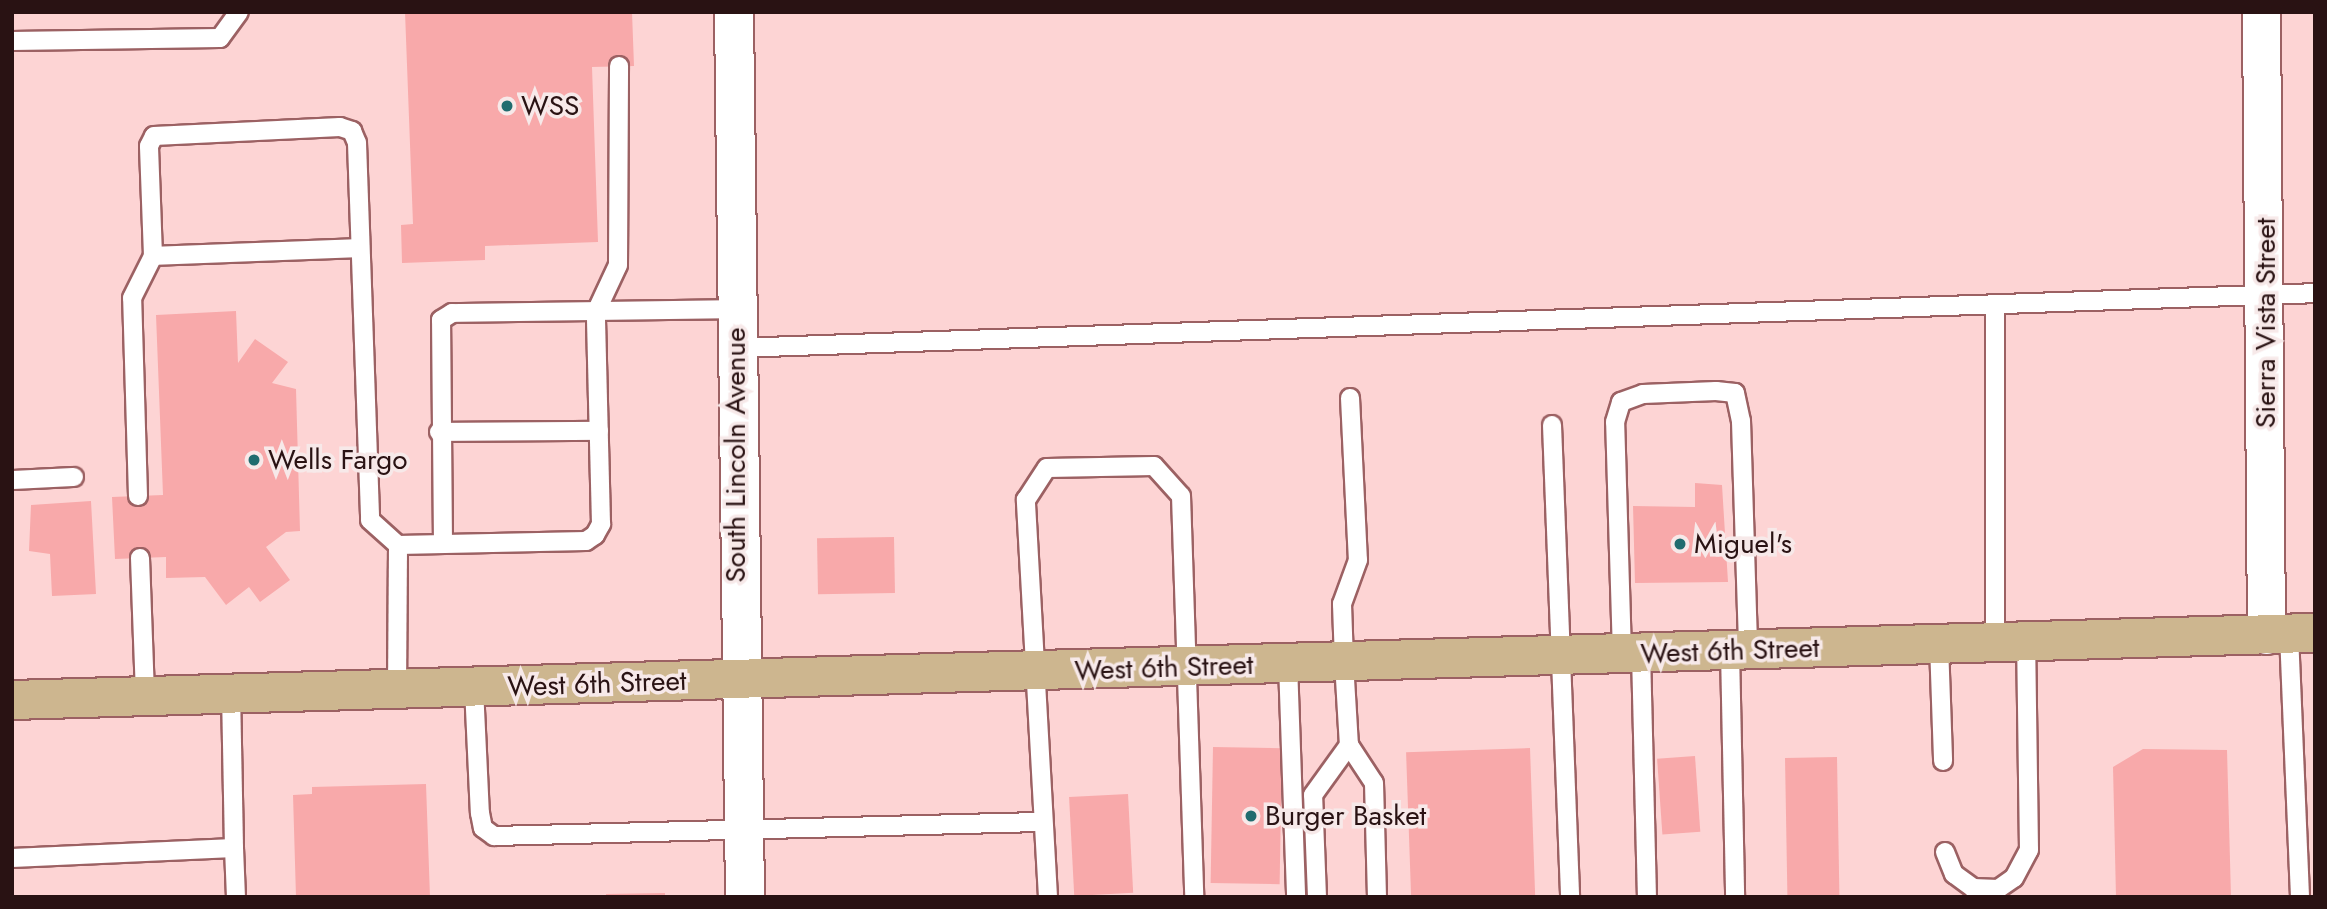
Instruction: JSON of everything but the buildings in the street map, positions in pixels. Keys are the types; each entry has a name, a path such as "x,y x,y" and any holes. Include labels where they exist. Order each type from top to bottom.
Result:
{"main road":[{"name":"South Lincoln Avenue","path":"734,12 738,680 745,897"},
{"name":"West 6th Street","path":"12,700 2290,634"}],"street":[{"name":"Sierra Vista Street","path":"2261,12 2268,295 2290,634"}],"lane":[{"path":"12,41 220,38 239,12"},
{"path":"138,496 132,298 153,256 149,146 165,132 352,131 359,248 367,502 370,520 398,545 586,541 595,535 601,524 596,312 618,265 619,66"},
{"path":"153,256 359,248"},
{"path":"736,348 2315,293"},
{"path":"1945,852 1954,874 1973,888 1998,890 2014,878 2029,850 2010,642 1995,304"},
{"path":"443,544 439,432 441,320 452,313 735,309"},
{"path":"1647,897 1615,422 1621,402 1643,394 1716,391 1735,393 1741,421 1735,897"},
{"path":"1350,398 1358,560 1342,604 1344,662 1349,745 1374,783 1377,897"},
{"path":"1552,425 1563,656 1570,897"},
{"path":"439,432 599,431"},
{"path":"1048,897 1039,822 1026,500 1047,468 1154,466 1181,496 1194,897"},
{"path":"12,480 74,477"},
{"path":"397,690 398,545"},
{"path":"139,558 145,695"},
{"path":"2290,634 2300,897"},
{"path":"1939,644 1943,761"},
{"path":"1288,664 1296,897"},
{"path":"474,688 480,813 483,828 494,836 1039,822"},
{"path":"231,695 236,897"},
{"path":"1317,897 1313,796 1349,745"},
{"path":"12,858 234,848"},
{"path":"1193,869 1206,897"}],"place":[{"name":"WSS","path":"507,106"},
{"name":"Wells Fargo","path":"254,460"},
{"name":"Miguel's","path":"1680,544"},
{"name":"Burger Basket","path":"1251,816"}]}
